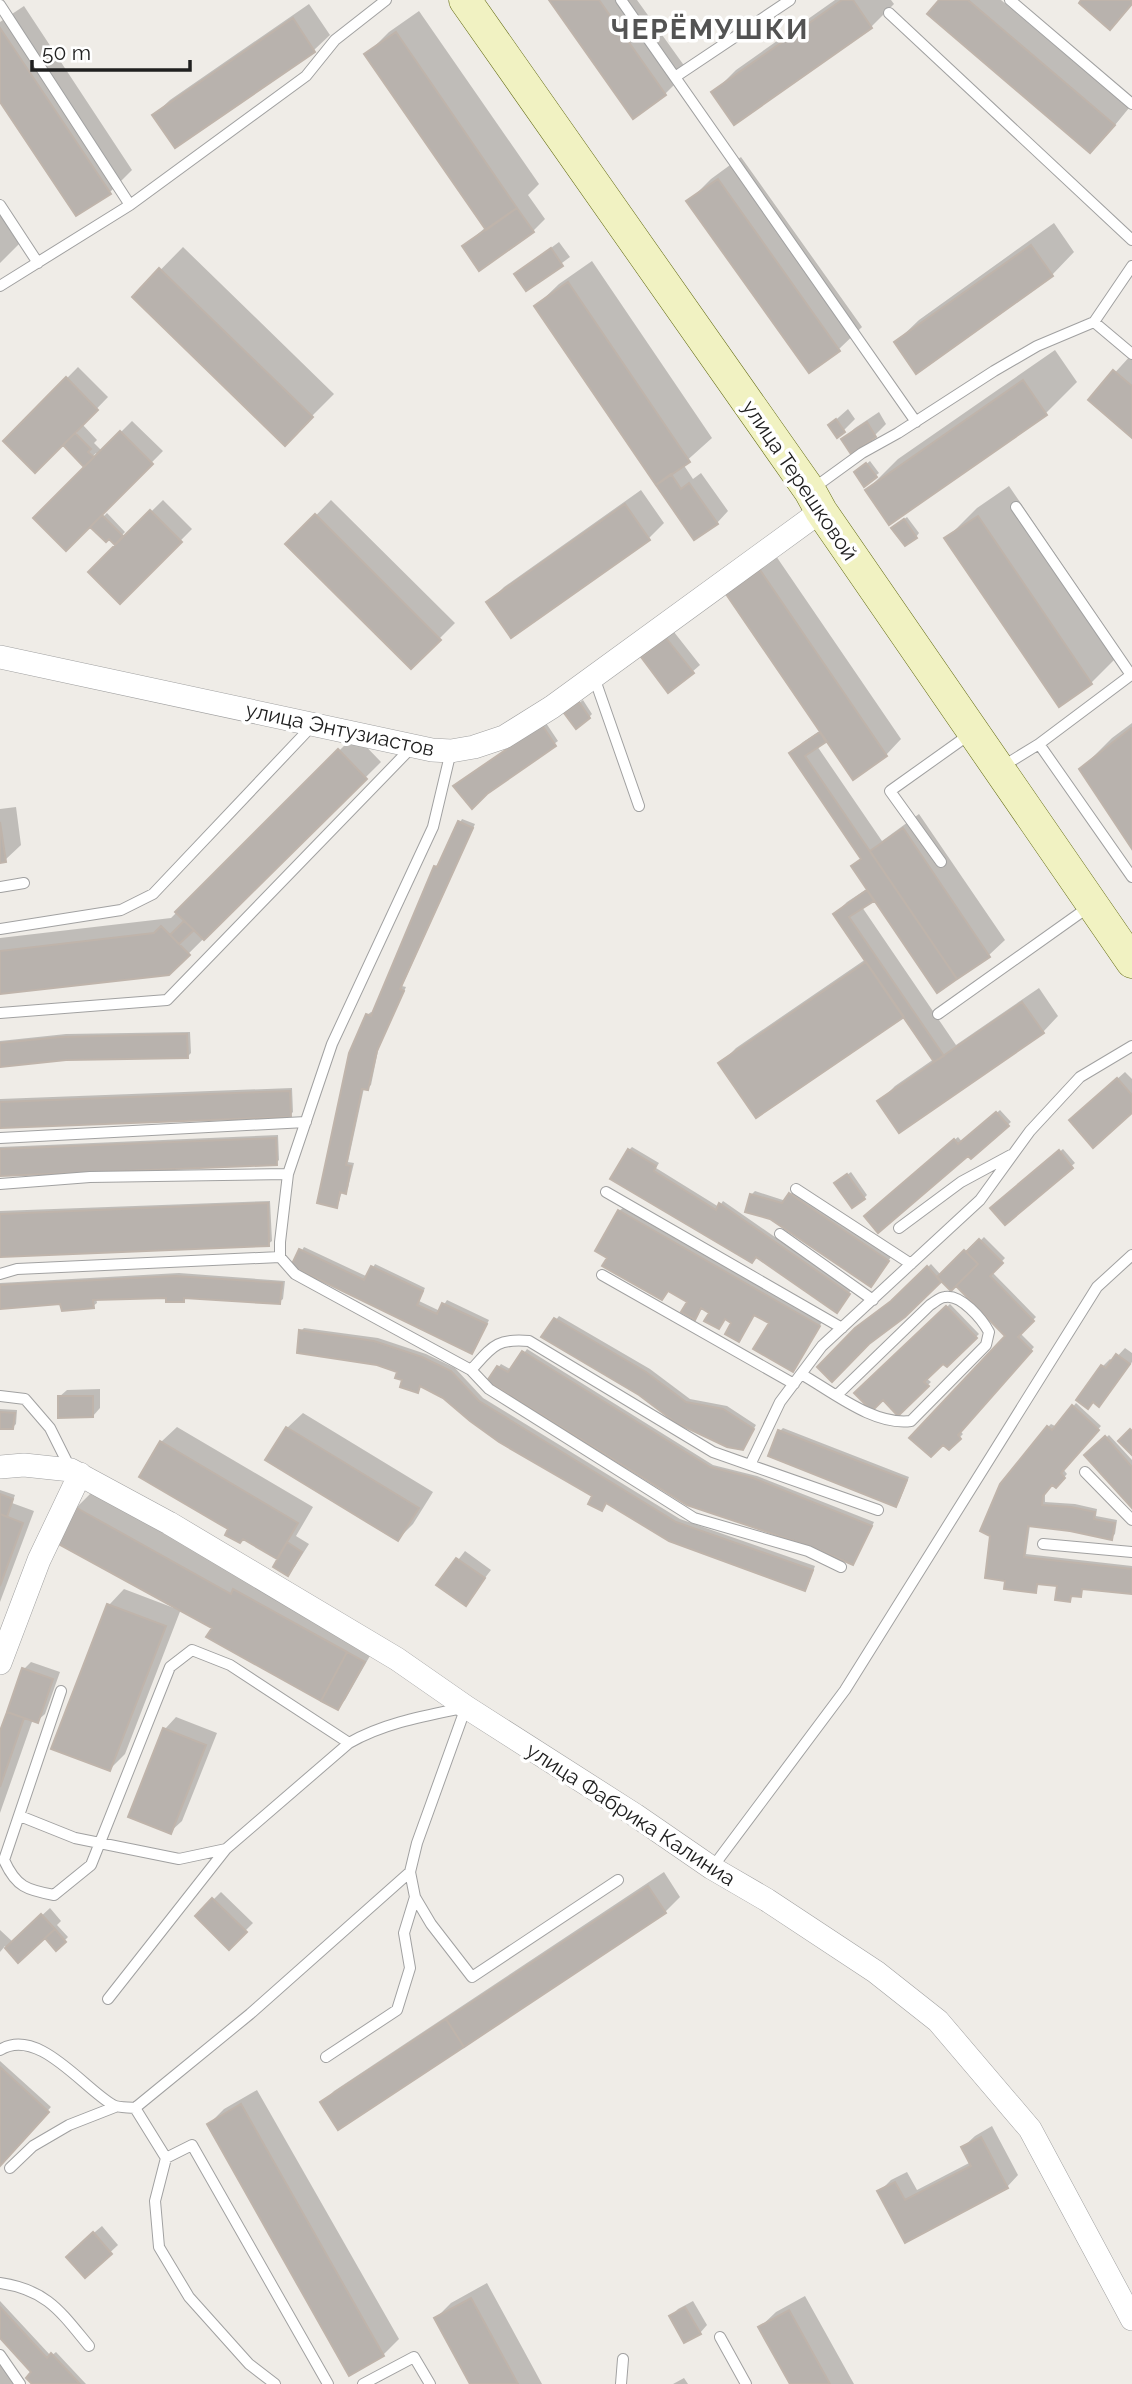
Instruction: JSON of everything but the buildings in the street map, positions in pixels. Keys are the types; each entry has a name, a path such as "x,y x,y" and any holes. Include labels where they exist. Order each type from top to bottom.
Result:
{"main road":[{"name":"улица Терешковой","path":"465,0 1132,961"}],"street":[{"name":"улица Энтузиастов","path":"0,657 414,746 451,751 474,747 504,737 594,677 815,501"},
{"name":"улица Фабрика Калиниа","path":"0,1467 24,1465 75,1472 169,1523 397,1659 712,1868 767,1900 876,1972 939,2021 1030,2129 1132,2319"},
{"path":"0,1663 75,1472"}],"lane":[{"path":"0,286 130,205 306,76 335,40 386,0"},
{"path":"621,0 916,422"},
{"path":"675,77 790,0"},
{"path":"1010,0 1132,104"},
{"path":"0,5 130,205"},
{"path":"889,13 1132,240"},
{"path":"0,205 38,263"},
{"path":"815,501 862,453 1037,346 1094,322 1132,266"},
{"path":"1094,322 1132,354"},
{"path":"998,769 1039,744 1132,676 1016,507"},
{"path":"594,677 639,806"},
{"path":"0,929 121,910 153,894 314,724"},
{"path":"940,862 890,791 972,733"},
{"path":"1039,744 1132,877"},
{"path":"0,1013 166,1000 414,746"},
{"path":"451,751 433,827 332,1045 288,1174 280,1258 295,1275 471,1370 489,1389 694,1518 808,1551 841,1567"},
{"path":"0,887 24,883"},
{"path":"938,1014 1092,904"},
{"path":"750,1465 780,1402 822,1346 980,1200 1030,1131 1080,1077 1132,1046"},
{"path":"0,1138 306,1122"},
{"path":"899,1228 961,1182 1014,1153"},
{"path":"0,1184 90,1177 288,1174"},
{"path":"796,1189 911,1264"},
{"path":"606,1192 842,1328"},
{"path":"780,1234 873,1300"},
{"path":"712,1868 845,1690 1097,1287 1132,1255"},
{"path":"0,1274 17,1269 280,1258"},
{"path":"602,1275 797,1379 837,1395 879,1419 897,1423 911,1421 986,1345 989,1332 982,1320 955,1297 943,1297 930,1305 837,1395"},
{"path":"471,1370 493,1346 510,1339 529,1342 713,1452 878,1510"},
{"path":"0,1396 25,1399 50,1428 75,1472"},
{"path":"1085,1472 1132,1520"},
{"path":"1043,1544 1132,1552"},
{"path":"61,1690 5,1860 11,1876 28,1890 54,1895 91,1865 170,1667 192,1650 230,1665 349,1744"},
{"path":"108,1998 226,1849 349,1744 363,1735 408,1720 466,1707"},
{"path":"466,1707 417,1843 410,1872 415,1897 431,1924 472,1977 618,1880"},
{"path":"20,1816 75,1838 179,1859 226,1849"},
{"path":"10,2168 33,2146 69,2125 115,2106 135,2108 250,2014 410,1872"},
{"path":"326,2057 397,2010 410,1968 404,1933 415,1897"},
{"path":"0,2049 18,2043 39,2049 115,2106"},
{"path":"135,2108 166,2158 155,2201 159,2247 189,2297 249,2364 275,2384"},
{"path":"166,2158 192,2146 328,2384"},
{"path":"0,2283 24,2287 55,2305 89,2346"},
{"path":"720,2337 746,2384"},
{"path":"0,2355 20,2384"},
{"path":"363,2384 414,2357 430,2384"},
{"path":"621,2384 623,2359"}],"district":[{"name":"ЧЕРЁМУШКИ","path":"710,29"}]}
